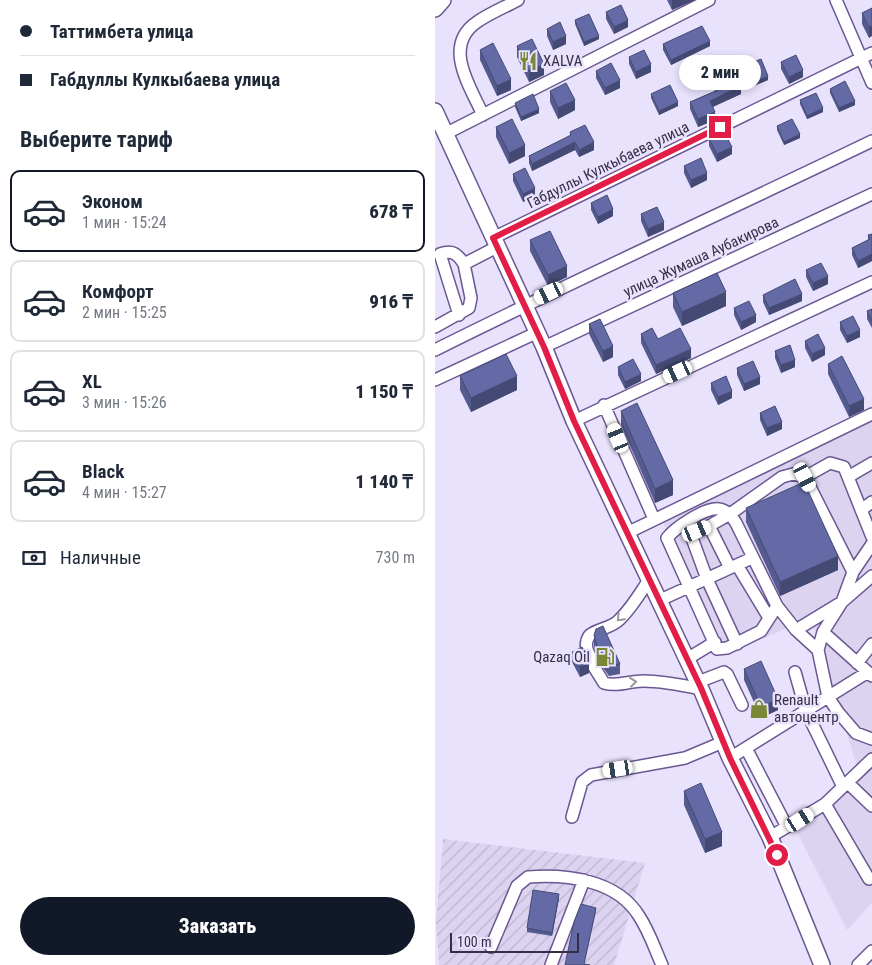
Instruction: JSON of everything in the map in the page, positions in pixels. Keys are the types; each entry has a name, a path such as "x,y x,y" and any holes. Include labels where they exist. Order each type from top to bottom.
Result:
{"main road":[{"path":"435,9 443,0"},
{"path":"435,112 523,306 544,347 574,421 699,685 730,758 770,836 822,965"}],"street":[{"path":"483,115 461,65 459,54 461,43 467,31 477,22 518,0"},
{"path":"445,134 709,0"},
{"path":"836,0 872,83"},
{"name":"Габдуллы Кулкыбаева улица","path":"464,264 495,242 872,53"},
{"path":"435,350 523,306 673,237 872,141"},
{"name":"улица Жумаша Аубакирова","path":"544,347 872,194"},
{"path":"435,327 459,315 469,308 471,298 464,264 458,254 448,251 440,254 459,315"},
{"path":"574,421 604,405 872,282"},
{"path":"435,380 536,333"},
{"path":"604,405 654,518"},
{"path":"627,533 654,518 777,461 872,414"},
{"path":"777,461 782,477"},
{"path":"737,644 707,578 692,535 729,514 782,477 793,474 805,477 830,463 837,463 844,467 872,538"},
{"path":"848,477 872,464"},
{"path":"805,477 853,572"},
{"path":"861,510 872,502"},
{"path":"777,606 761,631 737,644 720,650 688,587 667,538 673,531 712,509 721,509 729,514 736,523 777,606 796,630 818,650"},
{"path":"709,526 733,566 769,618"},
{"path":"872,544 853,572 842,602 823,632 818,650 829,697 838,712 856,733 872,739"},
{"path":"658,601 752,558"},
{"path":"796,630 842,602 872,576"},
{"path":"649,580 620,620 611,627 592,633 589,637 586,645 592,663 604,683 613,686 630,681 645,681 699,685 724,672 727,674 742,705"},
{"path":"730,758 870,674 823,632"},
{"path":"687,660 715,642"},
{"path":"857,663 872,644"},
{"path":"795,672 806,711 845,785 872,806"},
{"path":"572,817 582,782 591,775 685,758 723,742"},
{"path":"746,748 787,827"},
{"path":"770,836 825,804 871,763"},
{"path":"825,804 869,879"},
{"path":"491,947 517,886 528,877 584,880 607,887 625,898 639,916 662,965"},
{"path":"551,965 584,880"},
{"path":"858,965 872,951"}],"shaded area":[{"path":"872,419 872,903 847,930 795,828 857,766 811,618 727,654 660,516"},
{"path":"443,839 645,863 614,965 439,965 436,922"}],"building":[{"path":"621,5 628,20 614,27 606,12"},
{"path":"872,8 872,26 869,27 862,13"},
{"path":"589,14 599,36 584,42 575,20"},
{"path":"560,22 566,36 553,42 547,29"},
{"path":"702,26 710,41 671,60 663,44"},
{"path":"532,39 544,64 529,71 517,46"},
{"path":"493,43 511,79 497,86 480,50"},
{"path":"644,50 651,64 636,72 629,57"},
{"path":"796,55 803,70 789,77 781,62"},
{"path":"761,59 768,76 751,84 744,66"},
{"path":"611,63 620,80 605,88 596,71"},
{"path":"732,69 741,86 710,101 715,112 698,119 690,102 718,90 713,78"},
{"path":"845,81 855,101 839,108 830,89"},
{"path":"566,83 575,100 558,108 550,91"},
{"path":"670,85 678,102 659,111 651,94"},
{"path":"816,93 823,108 807,116 800,100"},
{"path":"533,94 539,109 521,117 515,103"},
{"path":"512,119 525,145 509,153 496,127"},
{"path":"792,119 800,134 784,142 777,126"},
{"path":"585,125 594,142 579,150 575,142 532,164 529,156 571,135 570,132"},
{"path":"724,132 732,147 717,154 709,139"},
{"path":"701,158 707,173 691,180 684,166"},
{"path":"525,168 535,188 523,194 513,174"},
{"path":"607,195 613,209 598,217 591,203"},
{"path":"657,207 664,222 648,229 641,214"},
{"path":"550,231 567,266 548,275 530,240"},
{"path":"872,234 872,254 858,261 852,248 870,239 868,235"},
{"path":"821,263 828,276 813,283 806,270"},
{"path":"717,273 726,292 682,312 673,293"},
{"path":"795,279 802,294 769,308 763,295"},
{"path":"749,301 756,315 741,322 734,308"},
{"path":"872,309 872,321 867,311"},
{"path":"853,316 860,330 847,336 840,322"},
{"path":"600,319 613,346 603,351 589,324"},
{"path":"652,328 658,339 680,328 691,349 656,365 641,334"},
{"path":"818,334 825,348 812,354 805,341"},
{"path":"790,345 795,360 781,365 775,351"},
{"path":"506,354 517,376 471,398 460,376"},
{"path":"842,356 864,399 849,406 828,364"},
{"path":"633,359 641,374 625,382 618,367"},
{"path":"753,361 760,377 744,384 737,368"},
{"path":"726,376 732,391 718,397 711,383"},
{"path":"637,403 673,480 655,489 621,411"},
{"path":"775,406 782,422 767,428 760,413"},
{"path":"804,482 838,556 780,582 746,508"},
{"path":"603,626 620,664 609,666 598,650 594,635 596,629"},
{"path":"582,647 587,654 589,663 580,667 572,652"},
{"path":"761,661 778,699 761,707 744,669"},
{"path":"701,783 722,832 705,839 684,791"},
{"path":"533,890 559,894 552,933 527,928"},
{"path":"581,904 596,908 584,964 590,965 565,965 574,922"}],"place":[{"name":"XALVA","path":"528,61"},
{"name":"Qazaq Oil","path":"605,657"},
{"name":"Renault автоцентр","path":"759,709"}],"route":[{"path":"720,127 493,238 529,320 544,347 574,421 701,688 730,758 770,836 777,855"}]}
